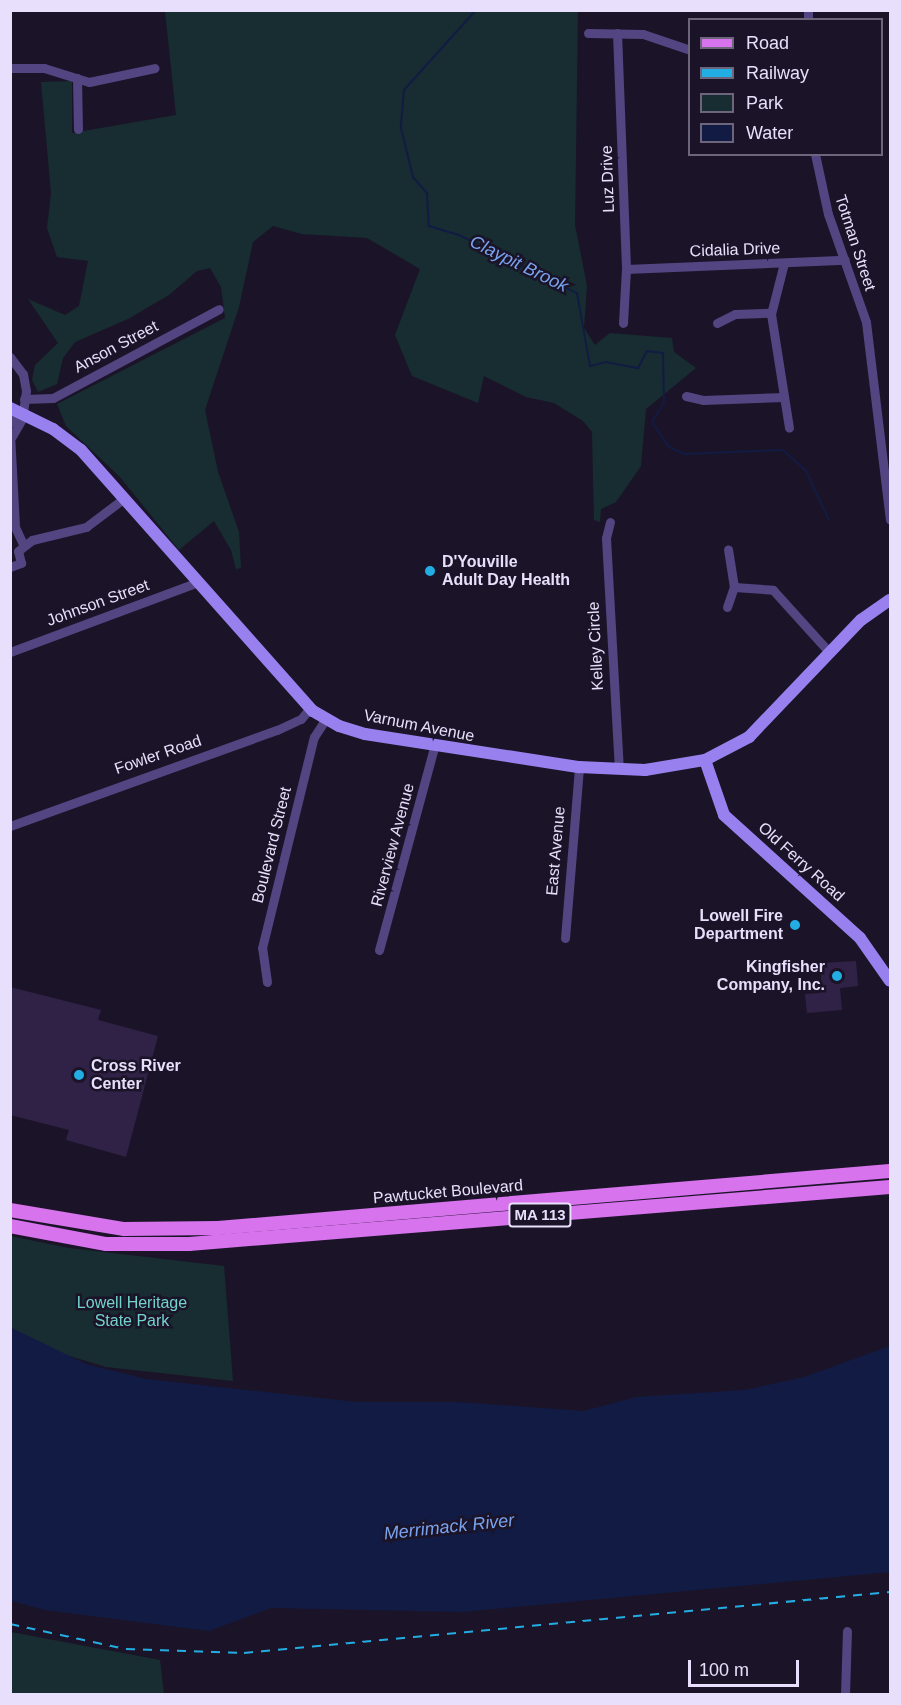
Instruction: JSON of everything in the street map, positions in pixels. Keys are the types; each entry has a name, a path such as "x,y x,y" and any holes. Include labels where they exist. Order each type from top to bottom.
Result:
{"main road":[{"name":"Varnum Avenue","path":"15,410 72,443 310,708 325,720 351,730 434,747 579,767 619,770 705,760 749,737 861,620 891,600"},
{"name":"Old Ferry Road","path":"705,760 724,815 860,938 891,981"},
{"name":"Pawtucket Boulevard","path":"10,1210 124,1229 218,1228 891,1171"},
{"name":"Pawtucket Boulevard","path":"10,1226 106,1244 208,1243 891,1187"}],"street":[{"path":"588,33 648,34 688,49"},
{"name":"Luz Drive","path":"617,33 626,269 623,323"},
{"path":"10,68 44,68 77,78 108,81 155,68"},
{"path":"77,78 78,129"},
{"name":"Totman Street","path":"814,156 828,214 866,322 887,457 891,520"},
{"name":"Cidalia Drive","path":"626,269 845,260"},
{"path":"784,263 771,313 789,428"},
{"name":"Anson Street","path":"24,399 53,398 219,309"},
{"path":"717,323 735,314 771,313"},
{"path":"10,357 23,374 24,399 15,410 10,423"},
{"path":"686,396 703,400 784,397"},
{"path":"10,567 21,563 15,527 11,435 22,419 15,410"},
{"path":"17,549 86,527 123,499"},
{"name":"Kelley Circle","path":"610,522 606,538 619,770"},
{"path":"727,607 734,587 728,549"},
{"name":"Johnson Street","path":"10,652 196,583"},
{"path":"734,587 773,590 830,653"},
{"name":"Fowler Road","path":"10,826 286,727 310,708"},
{"name":"Boulevard Street","path":"267,982 262,948 314,737 325,720"},
{"name":"Riverview Avenue","path":"379,950 434,747"},
{"name":"East Avenue","path":"565,938 579,767"},
{"path":"846,1695 847,1631"}],"green space":[{"path":"165,11 578,11 575,225 587,286 584,328 595,345 610,333 672,338 674,352 696,368 646,409 641,466 616,502 601,509 600,522 594,520 592,432 583,421 554,403 526,397 484,376 478,403 412,376 395,335 420,269 367,238 302,234 273,226 253,242 239,307 205,410 218,472 239,532 241,568 236,569 231,550 214,521 179,550 120,477 66,426 57,404 225,318 221,287 210,268 197,271 169,295 128,319 75,342 63,358 57,384 38,392 32,380 35,365 58,343 28,299 65,315 79,306 88,261 57,257 47,228 51,193 41,82 72,81 72,133 176,115"},
{"name":"Lowell Heritage State Park","path":"10,1236 69,1248 224,1266 233,1381 106,1367 50,1350 11,1330"},
{"path":"11,1632 160,1660 164,1694 11,1694"}],"water":[{"name":"Merrimack River","path":"10,1327 86,1364 146,1379 357,1402 457,1402 584,1411 636,1397 745,1390 804,1377 890,1346 890,1572 462,1612 271,1608 209,1631 45,1610 11,1601"}],"building":[{"path":"856,961 858,986 840,988 842,1010 807,1013 805,994 820,993 822,963"},
{"name":"Cross River Center","path":"10,987 101,1010 98,1020 158,1036 126,1157 66,1140 69,1130 10,1115"}],"waterway":[{"name":"Claypit Brook","path":"476,10 404,90 401,128 413,177 427,193 429,226 459,235 577,293 590,366 606,362 638,368 647,351 663,353 664,402 652,422 669,447 684,454 783,450 806,471 829,520"}],"railway":[{"path":"10,1624 126,1649 244,1653 890,1592"}],"place":[{"name":"D'Youville Adult Day Health","path":"430,571"},
{"name":"Lowell Fire Department","path":"795,925"},
{"name":"Kingfisher Company, Inc.","path":"837,976"},
{"name":"Cross River Center","path":"79,1075"}]}
